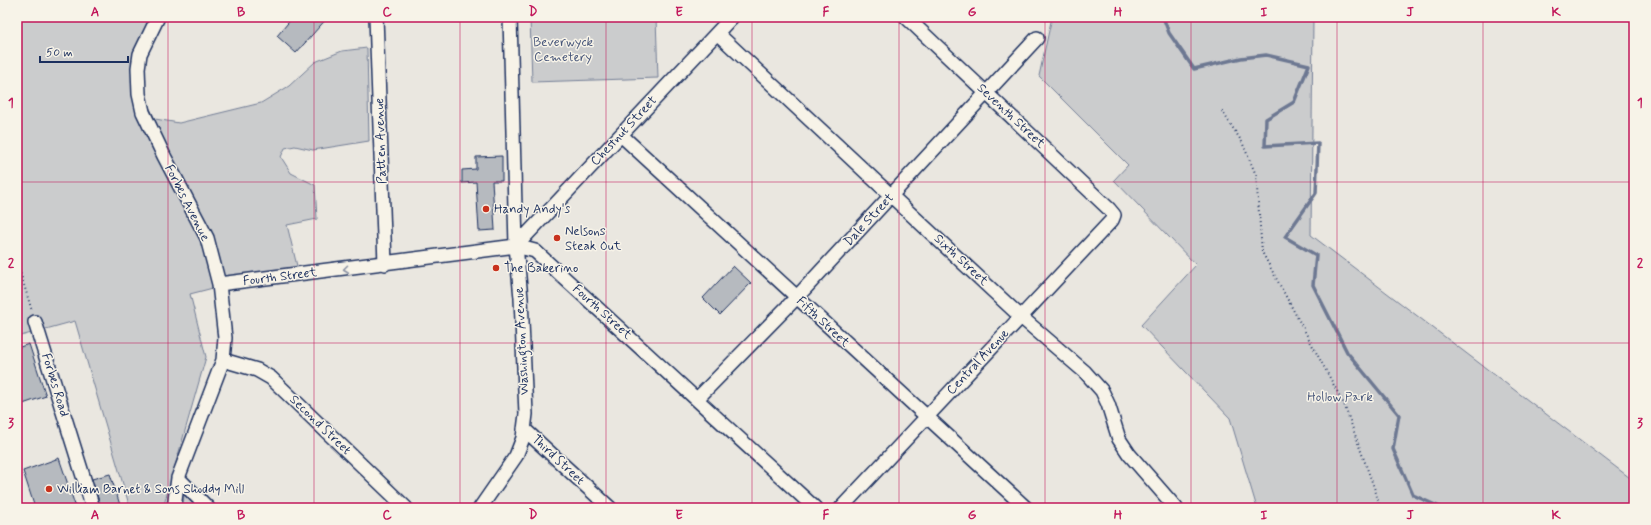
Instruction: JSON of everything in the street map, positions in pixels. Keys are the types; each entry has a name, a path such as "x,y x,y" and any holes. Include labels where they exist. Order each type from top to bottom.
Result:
{"street":[{"name":"Forbes Avenue","path":"158,17 140,54 138,68 139,94 143,112 164,156 207,238 219,284 226,338 223,360 178,478 174,508"},
{"name":"Patten Avenue","path":"376,17 385,264"},
{"name":"Washington Avenue","path":"480,508 516,456 521,444 526,414 521,298 516,246 510,17"},
{"name":"Chestnut Street","path":"516,246 732,17"},
{"name":"Seventh Street","path":"906,17 1109,209 1114,216"},
{"name":"Sixth Street","path":"717,33 1021,317 1085,372 1102,391 1108,404 1119,439 1129,454 1176,508"},
{"name":"Dale Street","path":"697,399 797,297 1037,38"},
{"name":"Fifth Street","path":"620,135 1026,508"},
{"name":"Central Avenue","path":"841,508 1112,220 1114,216"},
{"name":"Fourth Street","path":"219,284 385,264 516,246 535,252 815,508"},
{"name":"Forbes Road","path":"35,322 93,508"},
{"name":"Second Street","path":"223,360 257,370 271,378 406,508"},
{"name":"Third Street","path":"524,429 608,507"},
{"path":"178,478 208,508"}],"path":[{"path":"1222,111 1242,142 1256,175 1262,252 1344,404 1380,508"},
{"path":"17,262 18,271 35,322"}],"green space":[{"path":"17,17 149,17 140,54 144,96 155,119 179,123 261,103 289,86 315,62 342,51 367,48 369,141 313,150 295,146 285,148 281,157 291,173 315,185 317,219 287,225 297,266 190,294 206,357 163,508 130,508 75,321 17,337"},
{"name":"Beverwyck Cemetery","path":"530,17 656,17 658,78 532,82"},
{"name":"Hollow Park","path":"1052,17 1313,17 1311,235 1634,481 1634,508 1257,508 1230,418 1141,325 1196,265 1114,180 1128,165 1039,76"},
{"path":"184,495 197,508 183,508"}],"building":[{"path":"293,17 328,17 296,53 277,36"},
{"path":"502,156 502,181 492,181 495,230 479,231 476,182 462,183 462,170 476,169 476,157"},
{"path":"733,266 751,283 720,315 703,298"},
{"path":"29,344 46,396 17,406 17,348"},
{"name":"William Barnet & Sons Shoddy Mill","path":"59,458 76,508 35,508 23,471"},
{"path":"110,474 121,508 101,508 92,479"}],"waterway":[{"path":"1163,17 1169,33 1194,69 1241,58 1266,55 1309,65 1294,102 1266,119 1265,146 1318,143 1316,193 1285,237 1316,255 1313,285 1347,352 1399,415 1393,449 1413,495 1442,508"}],"place":[{"name":"Handy Andy's","path":"486,209"},
{"name":"Nelsons Steak Out","path":"557,238"},
{"name":"The Bakerino","path":"496,268"},
{"name":"William Barnet & Sons Shoddy Mill","path":"49,489"}]}
